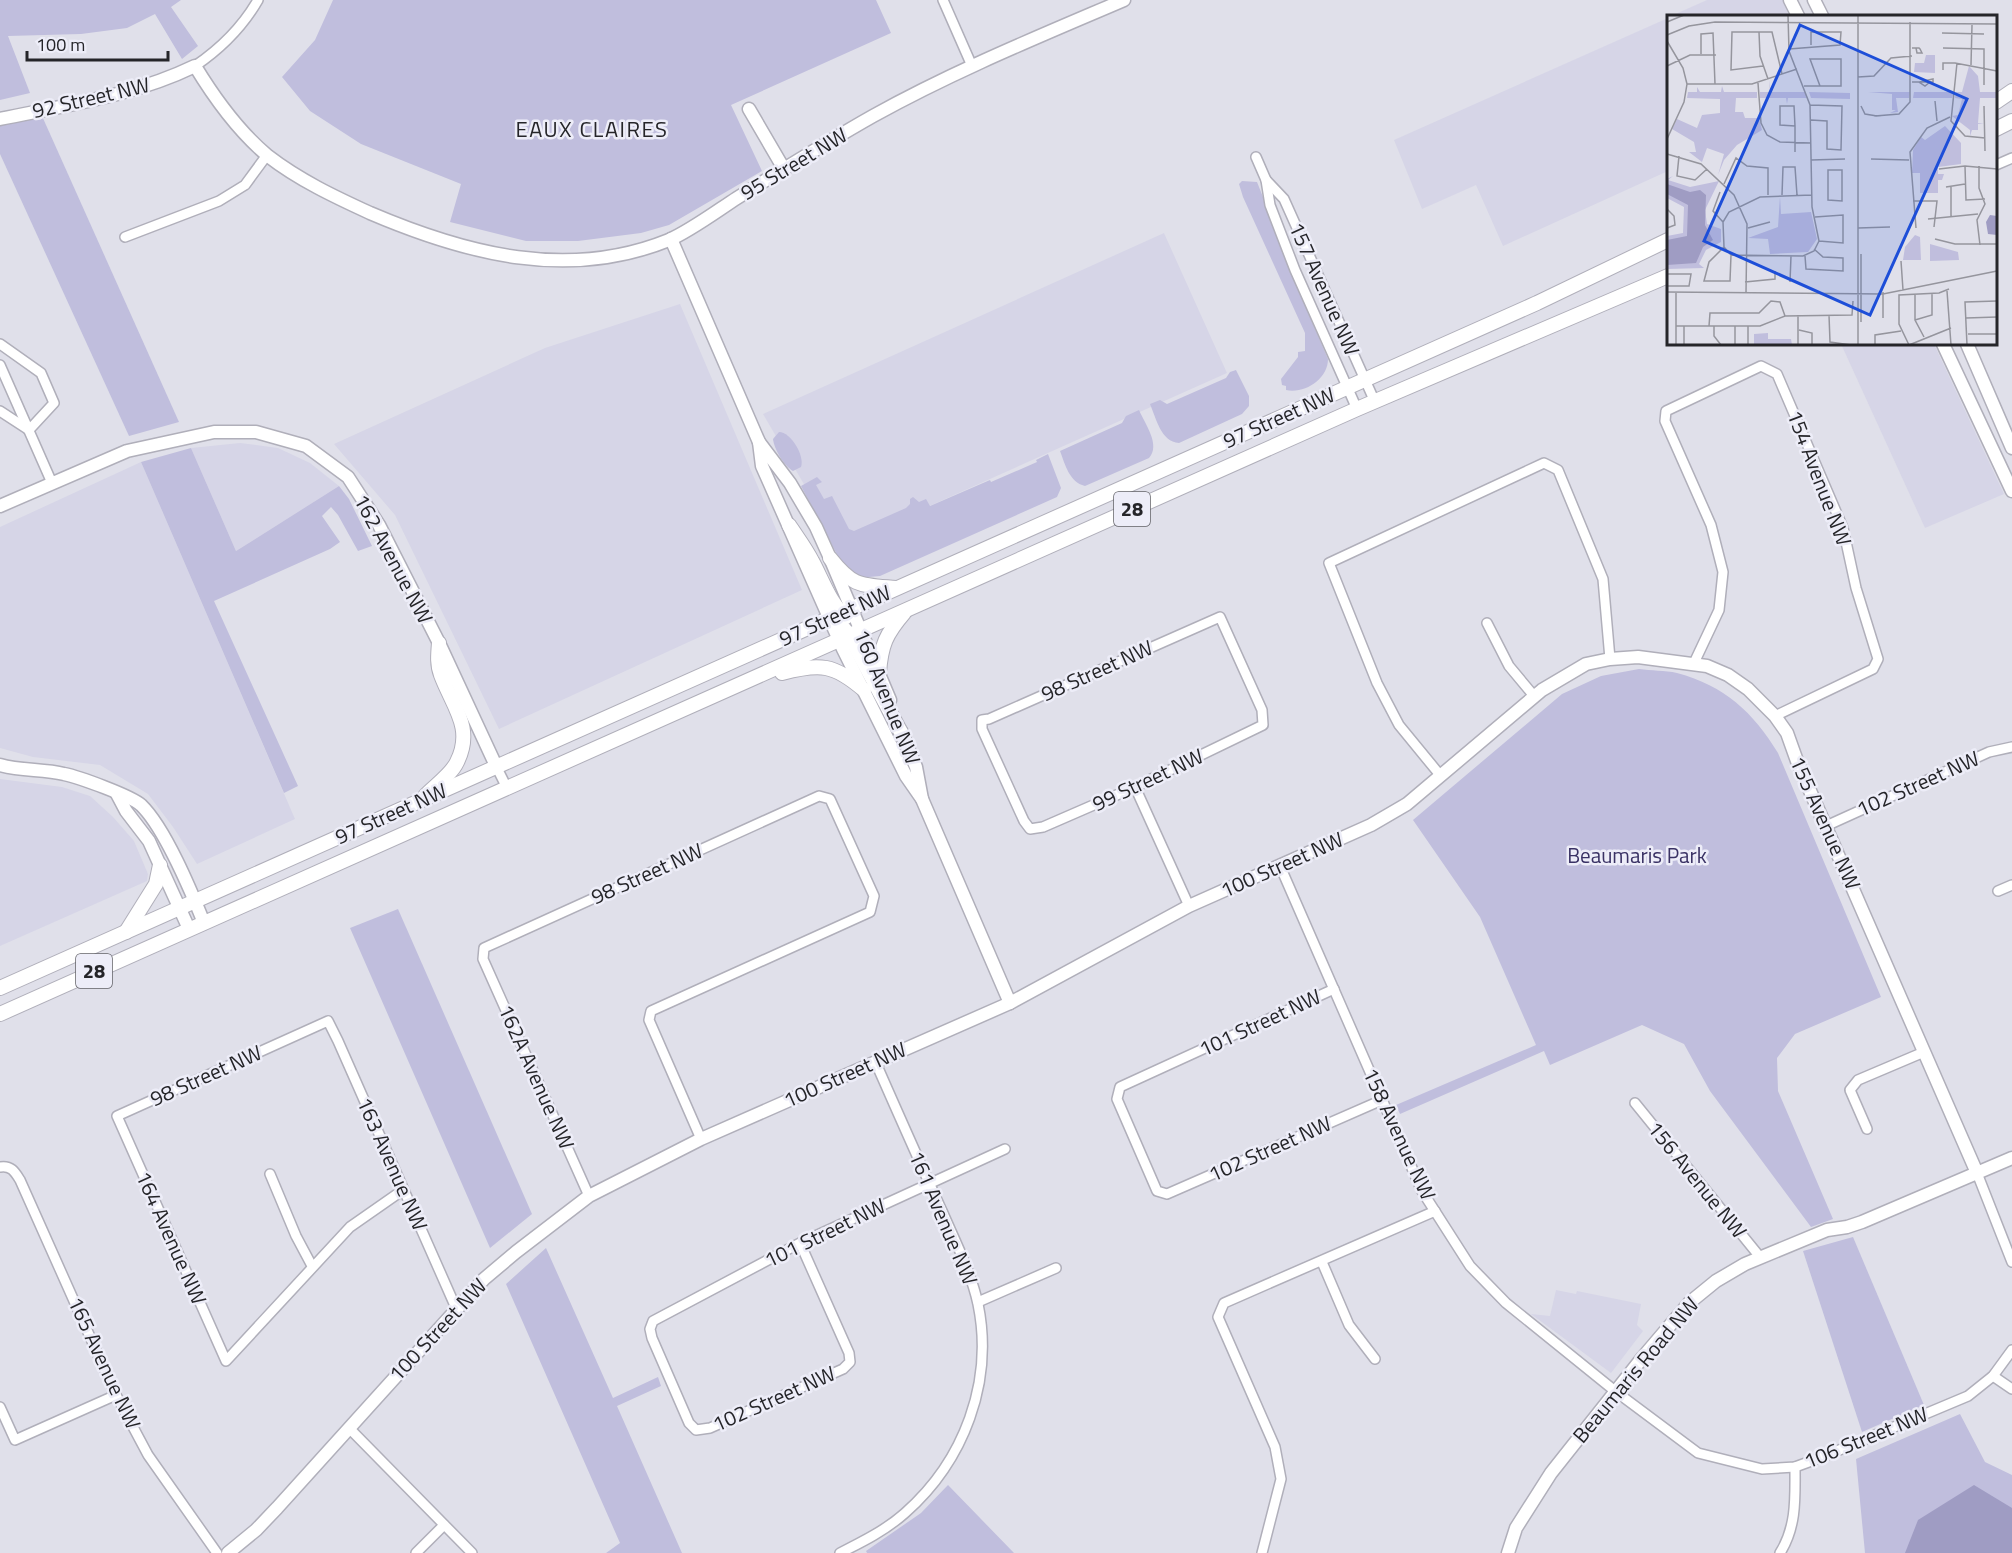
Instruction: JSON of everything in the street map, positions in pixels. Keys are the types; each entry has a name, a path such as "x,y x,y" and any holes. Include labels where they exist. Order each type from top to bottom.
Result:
{"main road":[{"path":"1997,92 2012,86"},
{"path":"1997,101 2012,91"},
{"path":"1997,128 2012,121"},
{"name":"97 Street NW","path":"0,988 1537,303 1667,240"},
{"name":"97 Street NW","path":"0,1014 1357,409 1667,277"},
{"path":"789,525 811,558 840,613 836,619 850,635 904,738"},
{"path":"830,558 852,581 868,586 898,588"},
{"path":"879,673 882,649 888,633 908,609"},
{"path":"419,801 456,764 465,739 461,717 440,669 439,643"},
{"path":"745,682 816,666 843,674 864,690"},
{"path":"126,932 156,884 160,865"}],"street":[{"name":"92 Street NW","path":"0,119 132,91 174,76 195,66 221,45 258,0"},
{"path":"943,0 972,66"},
{"name":"95 Street NW","path":"267,155 294,174 331,194 406,228 451,243 502,256 548,260 604,257 671,239 875,115 972,66 1124,0"},
{"path":"1790,0 1797,15"},
{"path":"1814,0 1822,15"},
{"path":"125,237 219,201 245,185 267,155 222,107 195,66"},
{"path":"749,109 784,169"},
{"name":"157 Avenue NW","path":"1256,157 1266,180 1270,205 1287,248 1357,409"},
{"path":"1997,164 2012,158"},
{"name":"157 Avenue NW","path":"1266,180 1284,199 1375,402"},
{"name":"160 Avenue NW","path":"671,239 759,442 790,483 816,527 830,558 840,613 850,635 864,690 906,776 922,799 1010,1003"},
{"path":"0,344 41,373 54,403 29,430"},
{"path":"1943,345 2012,491"},
{"path":"1967,345 2012,448"},
{"path":"0,365 52,483 0,506"},
{"name":"154 Avenue NW","path":"1694,663 1719,610 1723,572 1711,525 1665,421 1666,411 1761,366 1777,374 1843,528 1856,588 1878,659 1873,669 1775,716"},
{"path":"0,411 29,430"},
{"name":"162 Avenue NW","path":"52,483 127,451 214,432 256,432 306,446 348,477 379,525 439,643 507,788"},
{"name":"160 Avenue NW","path":"759,442 762,466 789,525"},
{"path":"1440,775 1400,725 1377,683 1329,563 1544,463 1558,470 1603,579 1610,658"},
{"name":"99 Street NW","path":"1030,829 1039,828 1135,788 1263,725 1262,710 1220,617"},
{"name":"98 Street NW","path":"1030,829 1024,821 982,729 982,720 1220,617"},
{"path":"1487,624 1509,666 1534,696"},
{"name":"160 Avenue NW","path":"850,635 879,673 916,767 922,799"},
{"name":"100 Street NW","path":"228,1553 256,1530 456,1308 499,1265 589,1196 701,1139 1010,1003 1189,906 1371,825 1407,804 1534,696 1586,664 1610,658 1638,657 1694,663"},
{"name":"155 Avenue NW","path":"1694,663 1728,675 1748,689 1775,716 1787,733 1797,761 1977,1173 2012,1262"},
{"name":"102 Street NW","path":"1826,826 1989,752 2012,747"},
{"path":"0,765 70,775 139,803 153,819 204,923"},
{"path":"1135,788 1189,906"},
{"path":"117,794 126,811 149,841 189,929"},
{"name":"98 Street NW","path":"483,958 484,948 819,796 830,799 874,896 870,912 651,1011 649,1020 701,1139"},
{"name":"158 Avenue NW","path":"1280,866 1422,1191 1470,1266 1506,1303 1615,1391 1698,1453 1762,1469 1795,1467"},
{"path":"1998,891 2012,885"},
{"name":"162A Avenue NW","path":"483,958 589,1196"},
{"name":"101 Street NW","path":"1157,1191 1117,1099 1120,1087 1334,989"},
{"name":"98 Street NW","path":"117,1116 328,1021"},
{"name":"163 Avenue NW","path":"328,1021 456,1308"},
{"path":"1867,1129 1850,1090 1858,1080 1924,1052"},
{"name":"161 Avenue NW","path":"840,1553 894,1522 935,1483 968,1426 980,1381 983,1345 978,1302 964,1262 875,1061"},
{"name":"102 Street NW","path":"1157,1191 1167,1194 1382,1100"},
{"name":"156 Avenue NW","path":"1635,1103 1760,1257"},
{"name":"164 Avenue NW","path":"117,1116 226,1361 312,1266"},
{"name":"101 Street NW","path":"696,1430 689,1422 652,1338 650,1324 657,1317 800,1243 1005,1149"},
{"name":"Beaumaris Road NW","path":"1508,1553 1516,1528 1551,1473 1615,1391 1689,1303 1716,1281 1760,1257 1827,1230 1862,1222 2012,1158"},
{"name":"165 Avenue NW","path":"2,1167 14,1171 20,1180 116,1395 148,1455 217,1553"},
{"path":"270,1174 296,1236 312,1266 350,1227 403,1190"},
{"path":"1262,1553 1281,1479 1275,1447 1218,1317 1224,1303 1434,1211"},
{"name":"102 Street NW","path":"696,1430 710,1428 843,1369 850,1362 849,1353 800,1243"},
{"path":"1322,1262 1349,1325 1375,1359"},
{"path":"978,1302 1056,1268"},
{"path":"2012,1350 1993,1376 2012,1389"},
{"name":"106 Street NW","path":"1780,1553 1788,1541 1795,1514 1795,1467 1968,1396 1993,1376"},
{"path":"0,1407 15,1440 116,1395"},
{"path":"349,1428 472,1553"},
{"path":"416,1553 444,1525"}],"shaded area":[{"path":"1707,0 1783,0 1789,15 1673,15"},
{"path":"1667,18 1667,171 1503,246 1476,185 1422,209 1394,140"},
{"path":"1164,233 1227,373 840,546 763,414"},
{"path":"680,304 802,590 499,729 395,515 334,444 545,348"},
{"path":"1841,345 1934,345 2004,494 1925,528"},
{"path":"240,443 278,448 310,463 339,486 236,551 191,448"},
{"path":"141,462 295,819 197,864 148,794 100,765 33,757 0,748 0,527"},
{"path":"0,779 62,787 90,796 134,841 148,874 147,881 0,946"},
{"path":"1556,1290 1576,1294 1577,1291 1641,1304 1637,1325 1643,1331 1611,1373 1531,1314 1550,1316"},
{"path":"1974,1485 2012,1508 2012,1553 1905,1553 1918,1520"}],"green space":[{"path":"0,0 181,0 171,7 198,46 182,59 155,14 127,28 81,34 8,36 30,93 0,100"},
{"path":"333,0 876,0 891,33 731,105 762,171 669,225 641,233 578,241 526,241 450,222 461,184 361,144 310,111 282,77 315,40"},
{"path":"42,116 179,422 129,436 0,154 0,124"},
{"path":"1242,181 1257,182 1283,247 1288,266 1328,359 1320,379 1301,390 1286,390 1281,379 1298,357 1298,352 1305,351 1305,333 1243,197 1239,184"},
{"path":"1236,370 1249,396 1249,406 1242,414 1179,443 1173,442 1163,434 1150,404 1160,400 1167,404 1226,378 1230,372"},
{"path":"1139,410 1153,441 1149,458 1085,486 1075,481 1068,472 1060,451 1122,423 1126,416"},
{"path":"779,432 788,436 799,451 801,467 793,471 775,448 773,439"},
{"path":"191,448 236,551 339,486 349,499 372,546 358,551 331,507 322,516 340,542 330,549 214,601 298,786 284,793 141,462"},
{"path":"1048,454 1061,488 1057,497 880,576 858,578 843,566 801,486 817,477 822,482 816,485 824,499 832,496 849,529 854,531 906,508 913,497 919,502 926,499 930,506 1037,462 1036,460"},
{"name":"Beaumaris Park","path":"1639,669 1677,673 1710,685 1736,702 1768,738 1778,753 1881,997 1795,1034 1777,1058 1778,1091 1833,1219 1811,1227 1710,1091 1684,1044 1642,1025 1550,1065 1544,1051 1400,1114 1396,1105 1536,1045 1480,917 1413,820 1562,694 1601,676"},
{"path":"398,909 532,1214 490,1248 350,928"},
{"path":"1853,1237 1924,1405 1862,1432 1803,1251"},
{"path":"546,1248 613,1398 658,1377 661,1386 617,1406 682,1553 606,1553 620,1543 506,1284"},
{"path":"1960,1414 1985,1462 2012,1475 2012,1553 1865,1553 1856,1459"},
{"path":"948,1485 1014,1553 867,1553 866,1551 921,1513"}],"district":[{"name":"EAUX CLAIRES","path":"592,129"}]}
